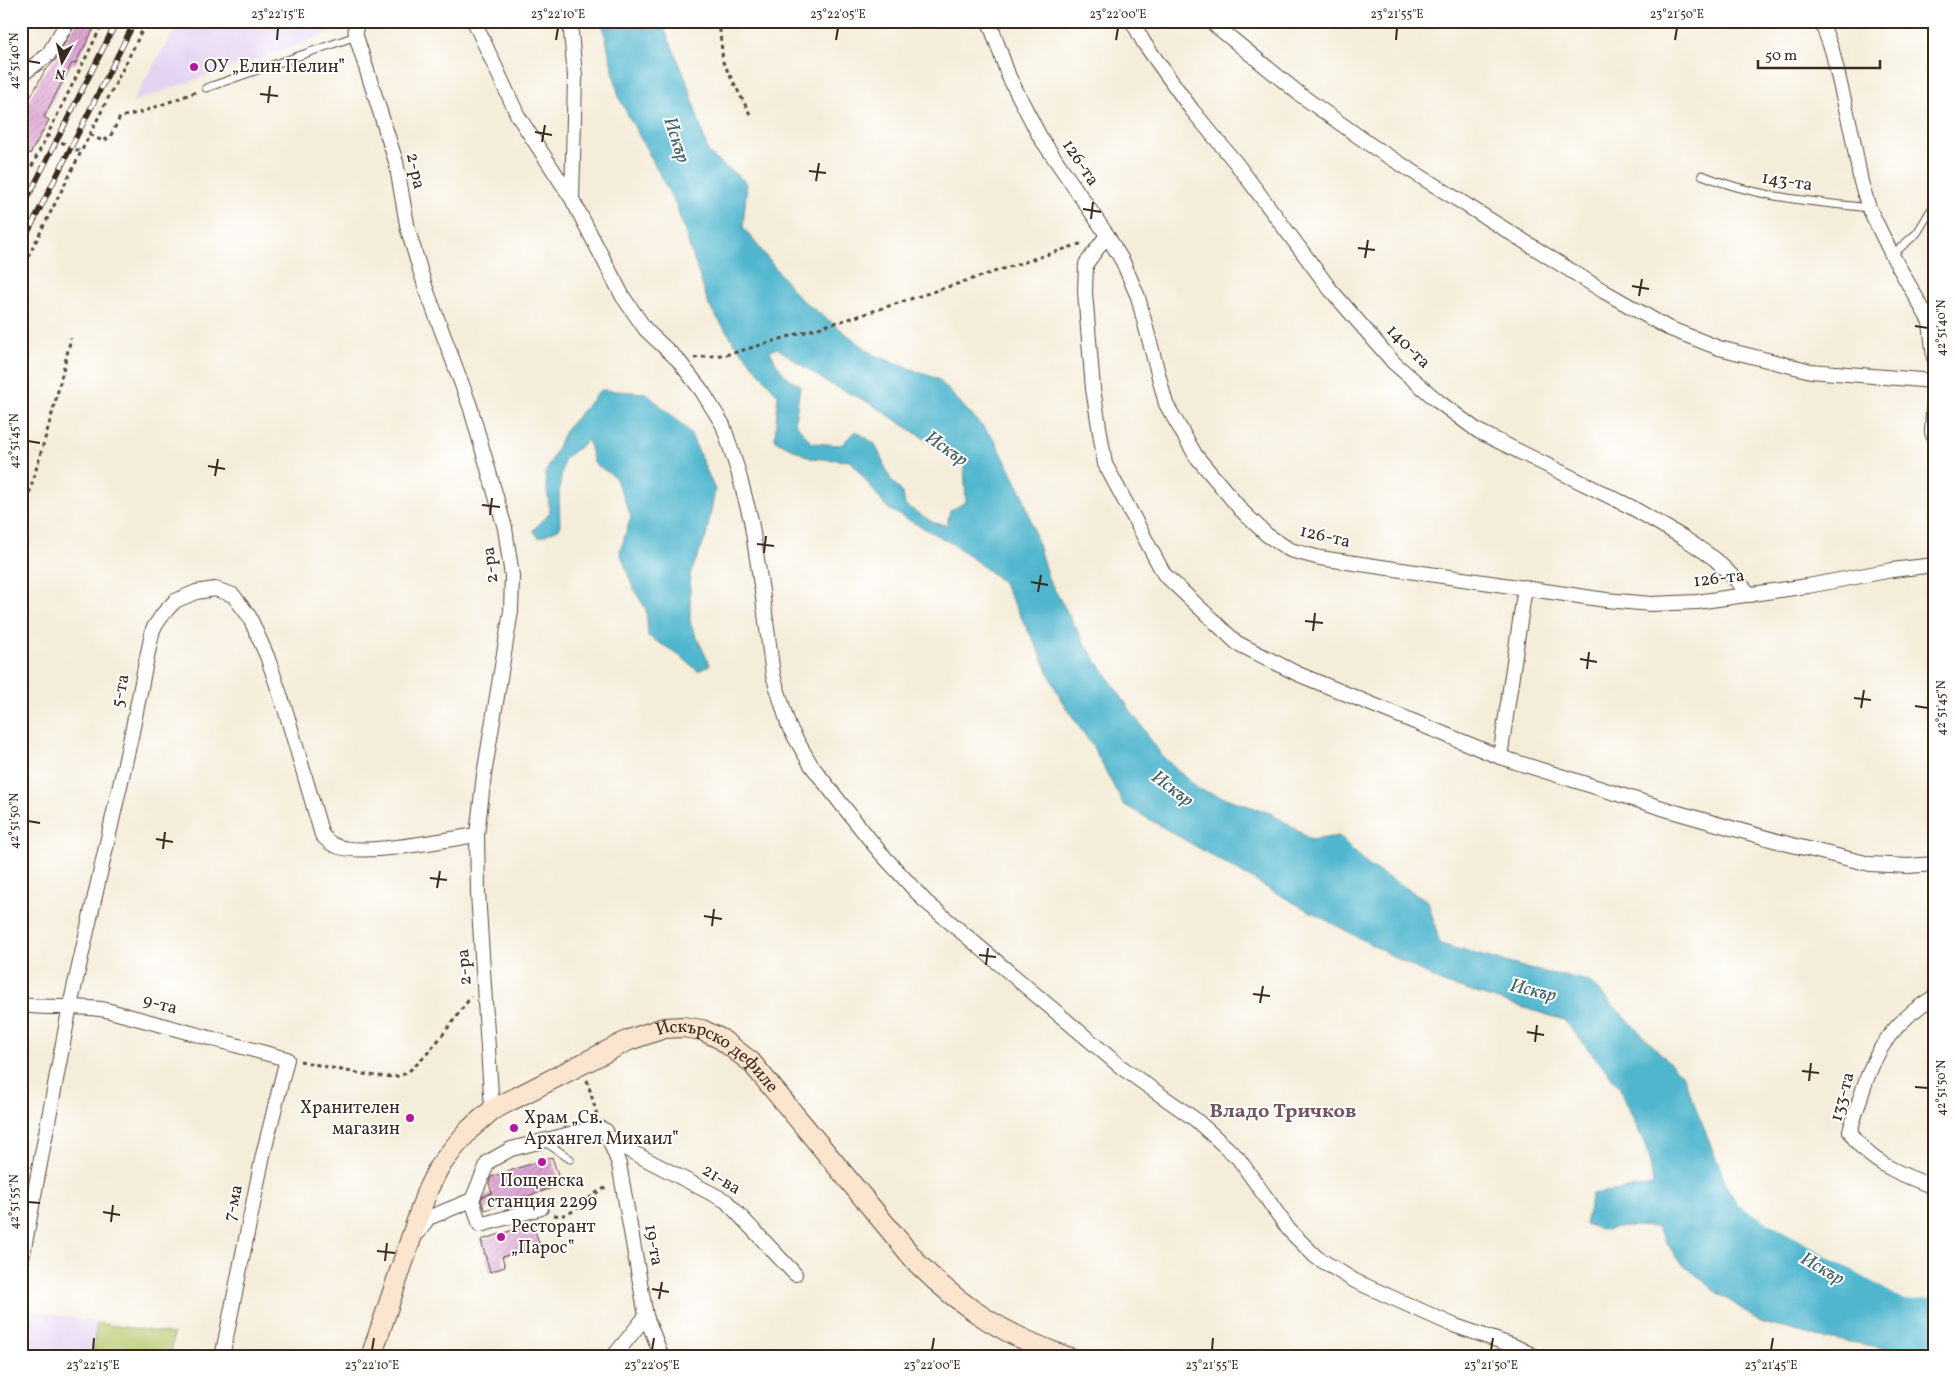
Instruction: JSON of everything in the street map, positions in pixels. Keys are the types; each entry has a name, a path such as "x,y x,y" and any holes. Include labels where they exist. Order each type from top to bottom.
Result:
{"main road":[{"name":"Искърско дефиле","path":"371,1357 427,1191 439,1167 470,1130 492,1110 629,1040 664,1028 683,1027 702,1030 721,1038 751,1062 918,1264 937,1284 977,1315 999,1328 1030,1343 1067,1357"}],"street":[{"path":"21,75 48,55 68,21"},
{"name":"2-ра","path":"355,21 356,36 396,162 408,230 425,286 470,406 505,528 512,576 511,611 484,775 478,835 478,894 492,1110"},
{"path":"474,21 518,116 572,199 623,297 646,330 678,360 702,390 723,425 751,520 764,598 773,675 789,727 811,765 880,851 925,901 1121,1067 1196,1120 1238,1158 1289,1230 1316,1257 1355,1281 1453,1325 1514,1346 1536,1357"},
{"path":"570,21 575,76 572,199"},
{"name":"126-та","path":"990,21 1009,77 1040,137 1107,235 1123,262 1138,296 1166,404 1196,456 1242,511 1267,535 1290,550 1320,558 1606,600 1651,604 1697,602 1751,595 1892,570 1934,565"},
{"name":"140-та","path":"1132,21 1144,43 1192,110 1236,163 1330,289 1394,363 1478,431 1631,507 1684,538 1714,559 1751,595"},
{"path":"1210,21 1302,96 1372,146 1605,292 1668,328 1719,348 1811,371 1934,382"},
{"path":"1821,21 1825,28 1834,59 1852,134 1861,182 1869,208 1892,255 1930,322 1934,358"},
{"path":"1107,235 1086,264 1085,292 1093,389 1105,464 1164,574 1237,643 1298,674 1500,757 1675,812 1788,844 1870,864 1908,866 1934,864"},
{"path":"1934,398 1932,432 1934,438"},
{"path":"1500,757 1525,587"},
{"name":"5-та","path":"21,1264 70,1006 132,737 153,629 175,601 196,592 216,589 233,595 249,616 267,656 286,712 322,835 334,845 354,849 376,850 478,835"},
{"name":"133-та","path":"1934,997 1900,1022 1881,1045 1870,1069 1850,1131 1855,1141 1866,1153 1898,1173 1934,1187"},
{"name":"9-та","path":"21,1005 70,1006 106,1010 287,1059"},
{"name":"7-ма","path":"222,1357 263,1155 287,1059"},
{"path":"541,1208 480,1225 472,1200 488,1162 511,1150 594,1128 606,1131 609,1140"},
{"name":"19-та","path":"609,1140 619,1164 646,1316 662,1357"},
{"name":"21-ва","path":"609,1140 726,1200 795,1274"},
{"path":"405,1252 428,1218 472,1200"},
{"path":"612,1357 646,1316"}],"lane":[{"path":"206,88 356,36"},
{"name":"143-та","path":"1702,175 1747,191 1789,199 1869,208"},
{"path":"1892,255 1917,233 1934,205"},
{"path":"544,1141 570,1158"}],"path":[{"path":"21,271 147,21"},
{"path":"719,21 723,62 751,116"},
{"path":"21,188 101,27"},
{"path":"90,135 102,141 110,137 120,116 142,112 206,88"},
{"path":"47,135 81,152"},
{"path":"678,360 730,354 855,317 1107,235"},
{"path":"21,507 30,491 71,338"},
{"path":"287,1059 381,1076 401,1076 418,1066 485,979"},
{"path":"582,1063 600,1128"},
{"path":"541,1208 550,1214 559,1216 568,1214 605,1187 615,1185 623,1187"}],"shaded area":[{"name":"ОУ „Елин Пелин‟","path":"180,21 334,21 336,31 132,102"},
{"path":"21,1308 97,1323 92,1357 21,1357"}],"green space":[{"path":"97,1323 174,1334 171,1357 92,1357"}],"water":[{"path":"602,21 661,21 686,79 709,154 747,183 743,227 798,297 874,355 938,379 994,439 1023,495 1048,578 1085,644 1162,756 1198,789 1273,814 1311,840 1339,836 1369,866 1428,901 1440,944 1534,970 1589,981 1683,1076 1726,1183 1757,1248 1796,1270 1918,1305 1934,1298 1934,1354 1926,1355 1820,1337 1762,1323 1716,1291 1678,1260 1657,1227 1634,1226 1604,1230 1585,1224 1592,1194 1653,1185 1649,1154 1619,1086 1564,1020 1443,983 1276,893 1123,804 1093,747 1061,700 1037,647 1002,581 956,546 887,508 851,461 810,458 775,440 778,395 734,342 709,306 676,205 619,98","holes":["777,348 826,382 870,403 964,465 966,502 950,511 947,525 934,523 905,505 903,494 890,478 875,444 856,431 841,445 812,443 795,423 800,385 785,375 770,351"]},
{"path":"601,390 646,393 690,432 715,490 706,537 690,574 690,623 710,665 698,671 678,654 648,636 646,609 633,588 620,552 631,516 615,477 594,463 588,440 564,459 559,491 560,528 539,538 533,530 550,513 545,474 566,429"}],"building":[{"path":"77,21 98,21 75,64 72,63 44,117 49,120 30,154 21,149 21,115 45,70 56,59"},
{"path":"552,1157 561,1185 485,1210 481,1200 483,1196 492,1193 489,1183 491,1177"},
{"path":"533,1224 540,1246 502,1257 505,1267 490,1272 481,1240"}],"waterway":[{"name":"Искър","path":"1712,1207 1901,1315 1934,1313"}],"railway":[{"path":"21,211 117,21"},
{"path":"21,246 135,21"}],"place":[{"name":"ОУ „Елин Пелин‟","path":"194,67"},
{"name":"Хранителен магазин","path":"410,1118"},
{"name":"Храм „Св. Архангел Михаил‟","path":"514,1128"},
{"name":"Пощенска станция 2299","path":"542,1162"},
{"name":"Ресторант „Парос‟","path":"501,1237"}],"district":[{"name":"Владо Тричков","path":"1283,1112"}]}
